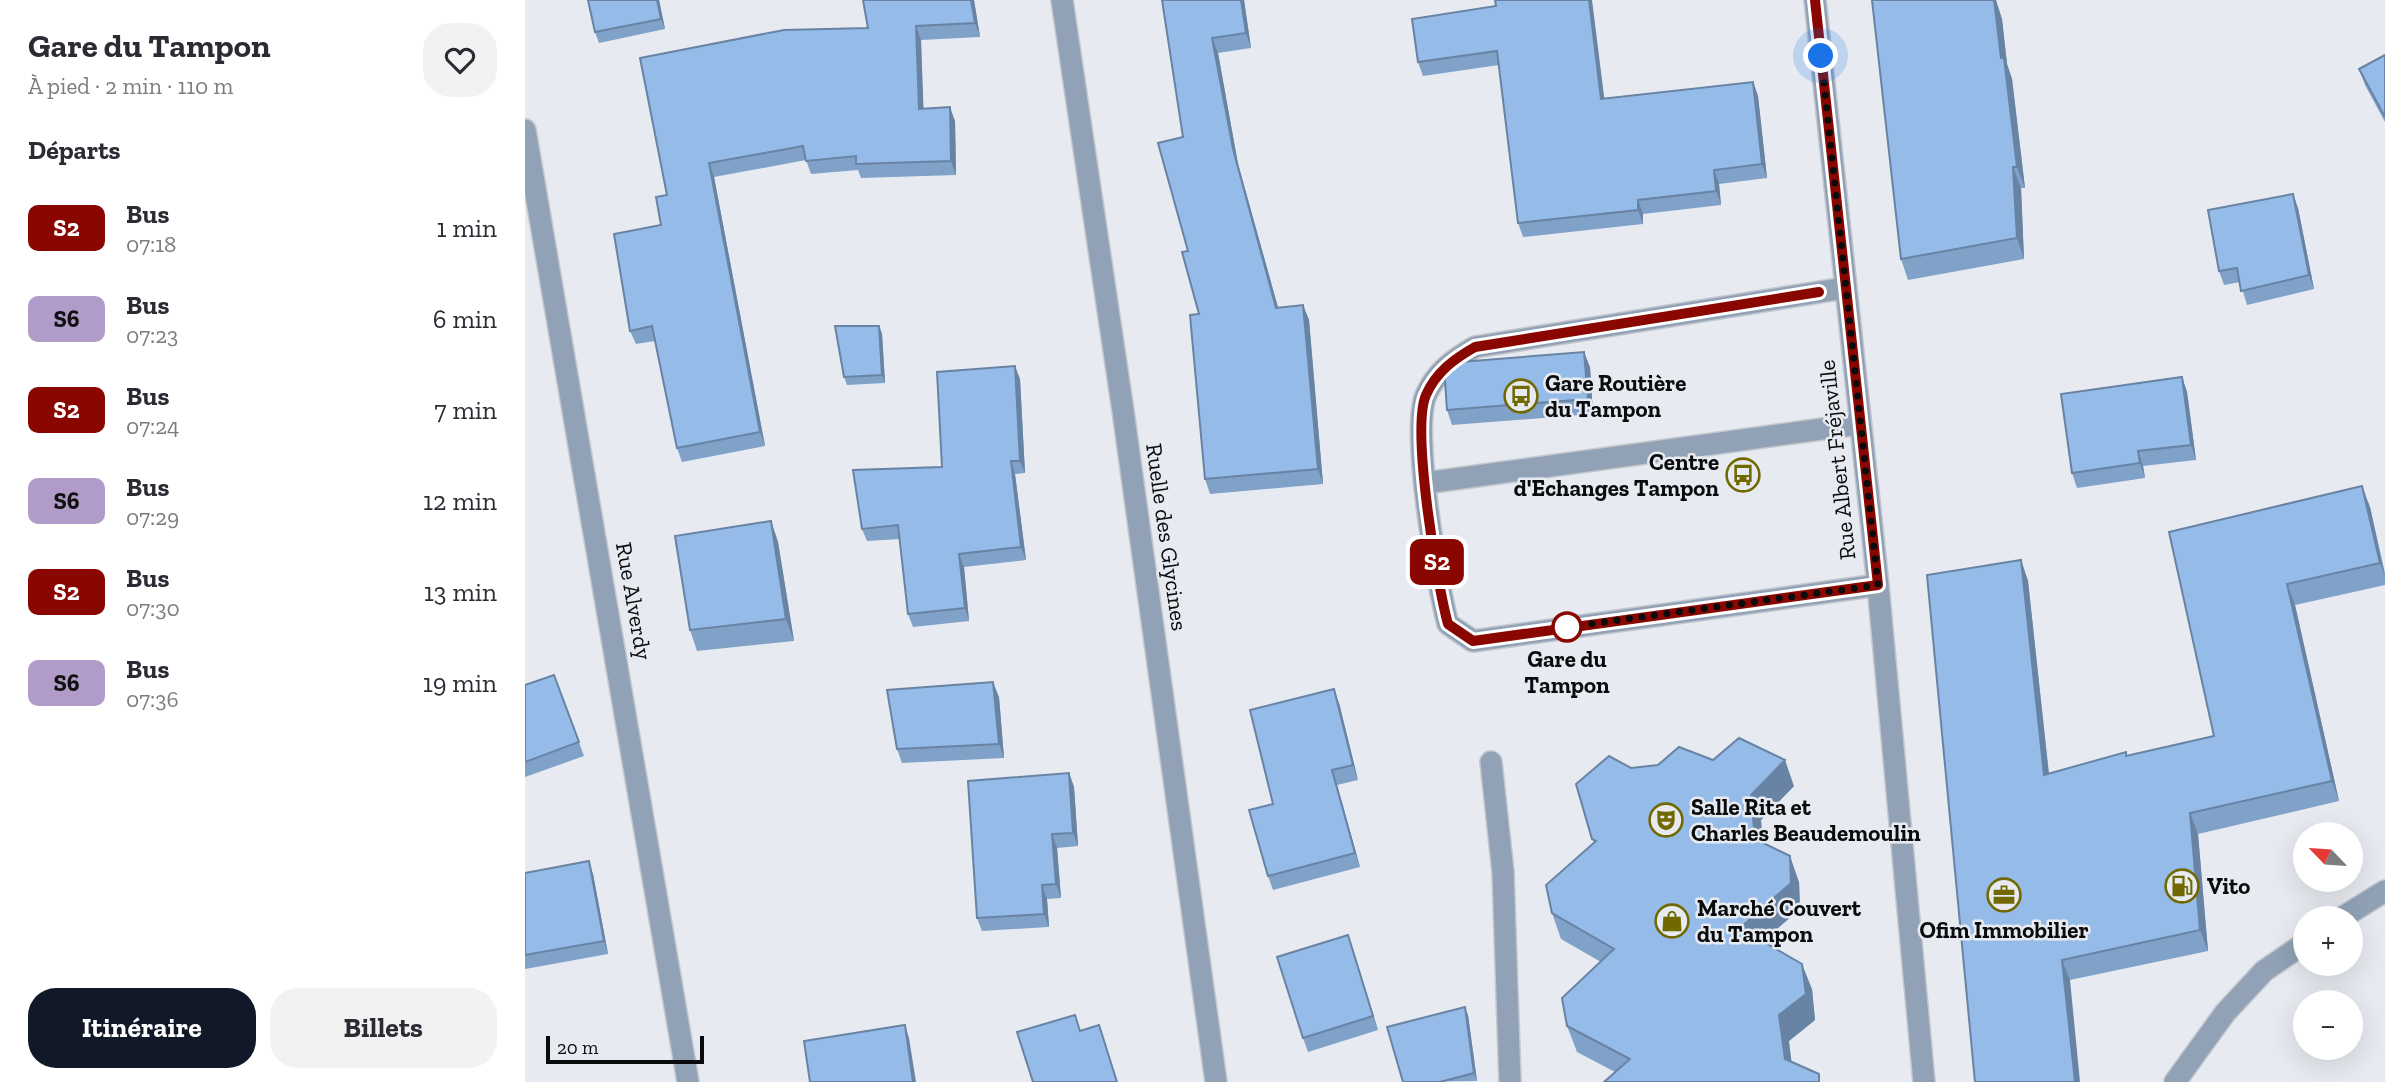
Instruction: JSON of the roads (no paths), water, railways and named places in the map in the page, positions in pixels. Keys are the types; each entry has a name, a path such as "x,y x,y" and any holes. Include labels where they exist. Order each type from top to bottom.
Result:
{"street":[{"name":"Ruelle des Glycines","path":"1062,0 1123,411 1216,1082"},
{"name":"Rue Albert Fréjaville","path":"1815,0 1878,585 1924,1082"},
{"name":"Rue Alverdy","path":"525,130 688,1082"},
{"path":"1845,288 1475,347 1454,359 1437,375 1425,396 1419,419 1425,483 1448,624 1473,641 1878,585"},
{"path":"1425,483 1859,424"},
{"path":"1490,762 1503,872 1510,1082"},
{"path":"2361,906 2385,891"},
{"path":"2175,1082 2225,1013 2256,979 2293,952"}],"place":[{"name":"Gare Routière du Tampon","path":"1521,396"},
{"name":"Centre d'Echanges Tampon","path":"1743,475"},
{"name":"Gare du Tampon","path":"1567,627"},
{"name":"Salle Rita et Charles Beaudemoulin","path":"1666,820"},
{"name":"Vito","path":"2182,886"},
{"name":"Ofim Immobilier","path":"2004,895"},
{"name":"Marché Couvert du Tampon","path":"1672,921"}]}
